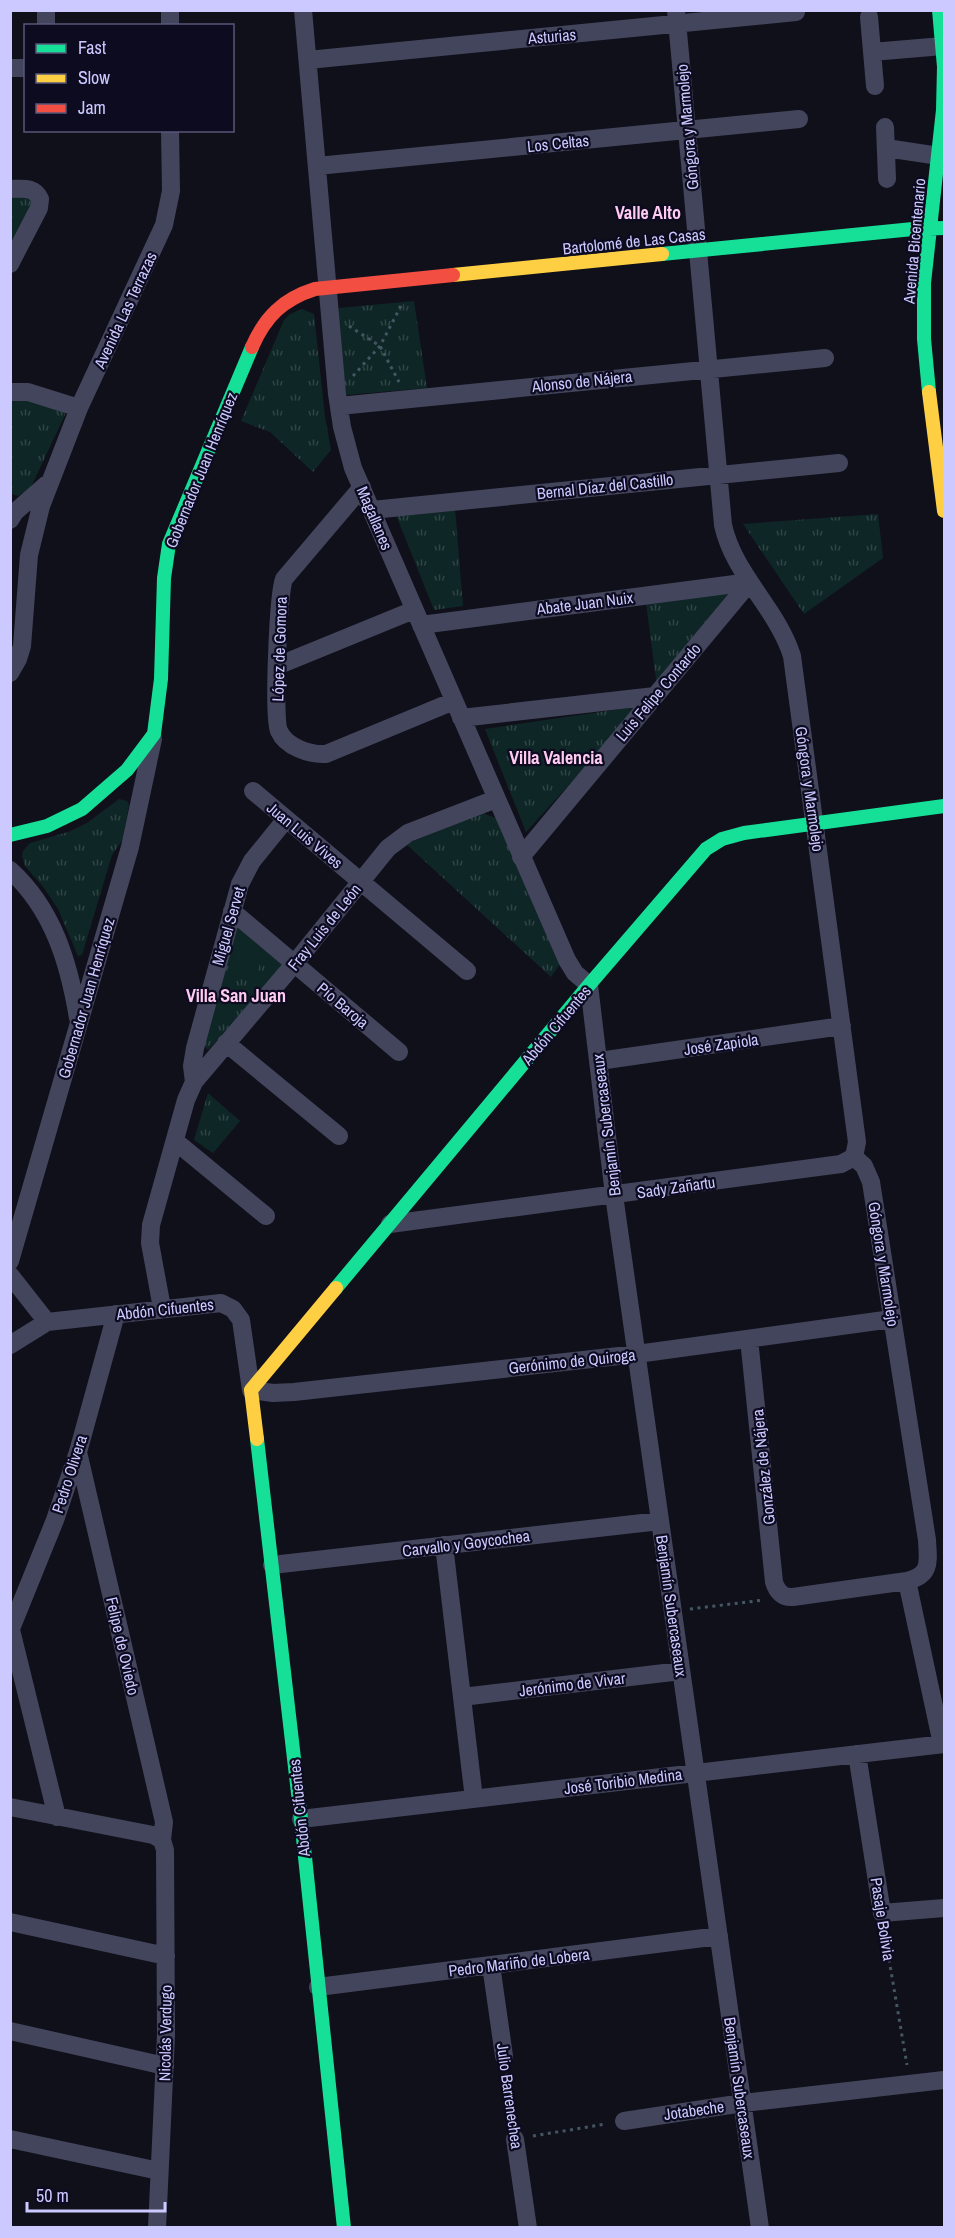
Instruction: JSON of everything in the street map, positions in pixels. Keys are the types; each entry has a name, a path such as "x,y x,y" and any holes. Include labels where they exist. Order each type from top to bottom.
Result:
{"street":[{"name":"Magallanes","path":"303,10 338,400 347,448 461,718 567,960 575,973 589,985"},
{"name":"Avenida Bicentenario","path":"939,10 943,46 944,93 939,156 929,228 923,309 940,427 945,511"},
{"name":"Asturias","path":"308,60 676,17 796,12"},
{"name":"Góngora y Marmolejo","path":"676,17 718,474 726,535 732,554 786,636 792,656 857,1142 854,1157 864,1166 871,1182 927,1540 928,1562 915,1578"},
{"path":"869,17 875,86"},
{"path":"872,52 943,46"},
{"name":"Los Celtas","path":"317,166 799,119"},
{"path":"885,127 887,179"},
{"name":"Avenida Las Terrazas","path":"10,673 18,659 24,631 29,555 40,506 79,408 164,225 171,191 170,132"},
{"path":"886,148 939,156"},
{"path":"10,189 36,191 40,203 10,264"},
{"name":"Bartolomé de Las Casas","path":"328,288 945,228"},
{"name":"Gobernador Juan Henríquez","path":"10,1261 130,847 154,734 161,679 164,578 174,529 265,319 273,310 296,295 328,288"},
{"name":"Alonso de Nájera","path":"338,400 408,399 825,358"},
{"path":"10,392 28,392 79,408"},
{"name":"Bernal Díaz del Castillo","path":"372,510 839,463"},
{"name":"Avenida Las Terrazas","path":"29,555 25,532 12,513 48,483"},
{"name":"López de Gomora","path":"362,487 284,579 280,592 277,720 279,732 288,741 305,751 327,754 454,701"},
{"name":"Abate Juan Nuix","path":"278,666 418,617 750,582"},
{"name":"Luis Felipe Contardo","path":"521,857 750,582"},
{"path":"461,718 655,696"},
{"name":"Gobernador Juan Henríquez","path":"10,835 47,826 82,809 127,770 154,734"},
{"name":"Juan Luis Vives","path":"253,791 468,971"},
{"name":"Fray Luis de León","path":"162,1308 150,1234 175,1141 194,1082 388,848 398,839 496,799"},
{"name":"Abdón Cifuentes","path":"251,1390 693,862 714,843 744,833 945,806"},
{"name":"Miguel Servet","path":"194,1082 192,1066 195,1048 240,884 246,869 286,819"},
{"path":"10,870 28,888 51,924 71,980 79,1024"},
{"name":"Pío Baroja","path":"232,911 399,1052"},
{"name":"Benjamín Subercaseaux","path":"589,985 614,1195 760,2228"},
{"name":"José Zapiola","path":"599,1061 842,1026"},
{"path":"226,1043 339,1136"},
{"path":"175,1141 266,1216"},
{"name":"Sady Zañartu","path":"390,1224 841,1164 854,1157"},
{"path":"10,1275 47,1322"},
{"name":"Abdón Cifuentes","path":"10,1345 47,1322 214,1302 227,1305 241,1320 301,1819 344,2228"},
{"name":"Pedro Olivera","path":"11,1630 55,1520 78,1452 116,1314"},
{"name":"Gerónimo de Quiroga","path":"251,1390 273,1393 294,1392 637,1354 892,1319"},
{"name":"González de Nájera","path":"750,1339 774,1582 781,1594"},
{"name":"Felipe de Oviedo","path":"78,1452 164,1822 162,1840"},
{"name":"Carvallo y Goycochea","path":"272,1565 660,1521"},
{"path":"444,1545 474,1799"},
{"path":"781,1594 793,1597 915,1578 944,1744"},
{"path":"11,1630 57,1817"},
{"name":"Jerónimo de Vivar","path":"462,1697 681,1671"},
{"name":"José Toribio Medina","path":"301,1819 944,1744"},
{"name":"Pasaje Bolivia","path":"857,1754 882,1913"},
{"path":"10,1807 153,1835 162,1840"},
{"name":"Nicolás Verdugo","path":"158,2228 165,2066 165,1850 162,1840"},
{"path":"882,1913 945,1908"},
{"path":"10,1922 166,1956"},
{"name":"Pedro Mariño de Lobera","path":"318,1987 719,1936"},
{"name":"Julio Barrenechea","path":"491,1965 504,2056"},
{"path":"10,2031 165,2066"},
{"name":"Jotabeche","path":"624,2121 743,2103 945,2080"},
{"path":"10,2139 159,2171"},
{"name":"Julio Barrenechea","path":"515,2139 528,2228"}],"path":[{"path":"338,400 380,346 416,279"},
{"path":"330,314 380,346 408,399"},
{"path":"673,1611 770,1599 781,1594"},
{"name":"Pasaje Bolivia","path":"882,1913 910,2084"},
{"name":"Julio Barrenechea","path":"504,2056 515,2139"},
{"path":"515,2139 624,2121"}],"green space":[{"path":"11,195 35,197 11,254"},
{"path":"414,301 427,388 346,395 338,308"},
{"path":"302,309 314,314 325,417 331,450 313,472 270,432 241,421 284,320 290,314"},
{"path":"10,395 64,411 65,415 30,489 18,496 11,494"},
{"path":"455,508 463,606 434,610 396,515"},
{"path":"878,514 883,558 804,614 743,524"},
{"path":"734,590 657,687 646,603"},
{"path":"641,706 526,832 485,729"},
{"path":"119,799 127,801 129,805 123,839 112,855 82,955 78,956 58,909 25,866 23,851 30,843 68,832 87,823"},
{"path":"482,813 496,818 560,964 551,977 406,844"},
{"path":"236,925 282,965 279,972 208,1050 204,1046"},
{"path":"236,945 263,952 255,982 228,974"},
{"path":"208,1093 240,1121 213,1153 194,1140"}],"traffic: fast":[{"path":"929,392 924,339 924,283 943,110 944,67 939,10"},
{"path":"662,254 913,229 944,228"},
{"path":"10,835 47,826 82,809 127,770 154,734 161,679 164,578 169,544 252,347"},
{"path":"336,1288 589,985 706,849 722,839 744,833 944,806"},
{"path":"257,1439 301,1819 344,2228"}],"traffic: slow":[{"path":"453,275 662,254"},
{"path":"929,392 944,511"},
{"path":"257,1439 251,1390 336,1288"}],"traffic: jam":[{"path":"252,347 257,336 276,311 293,298 315,289 453,275"}],"district":[{"name":"Valle Alto","path":"648,212"},
{"name":"Villa Valencia","path":"556,757"},
{"name":"Villa San Juan","path":"236,995"}]}
